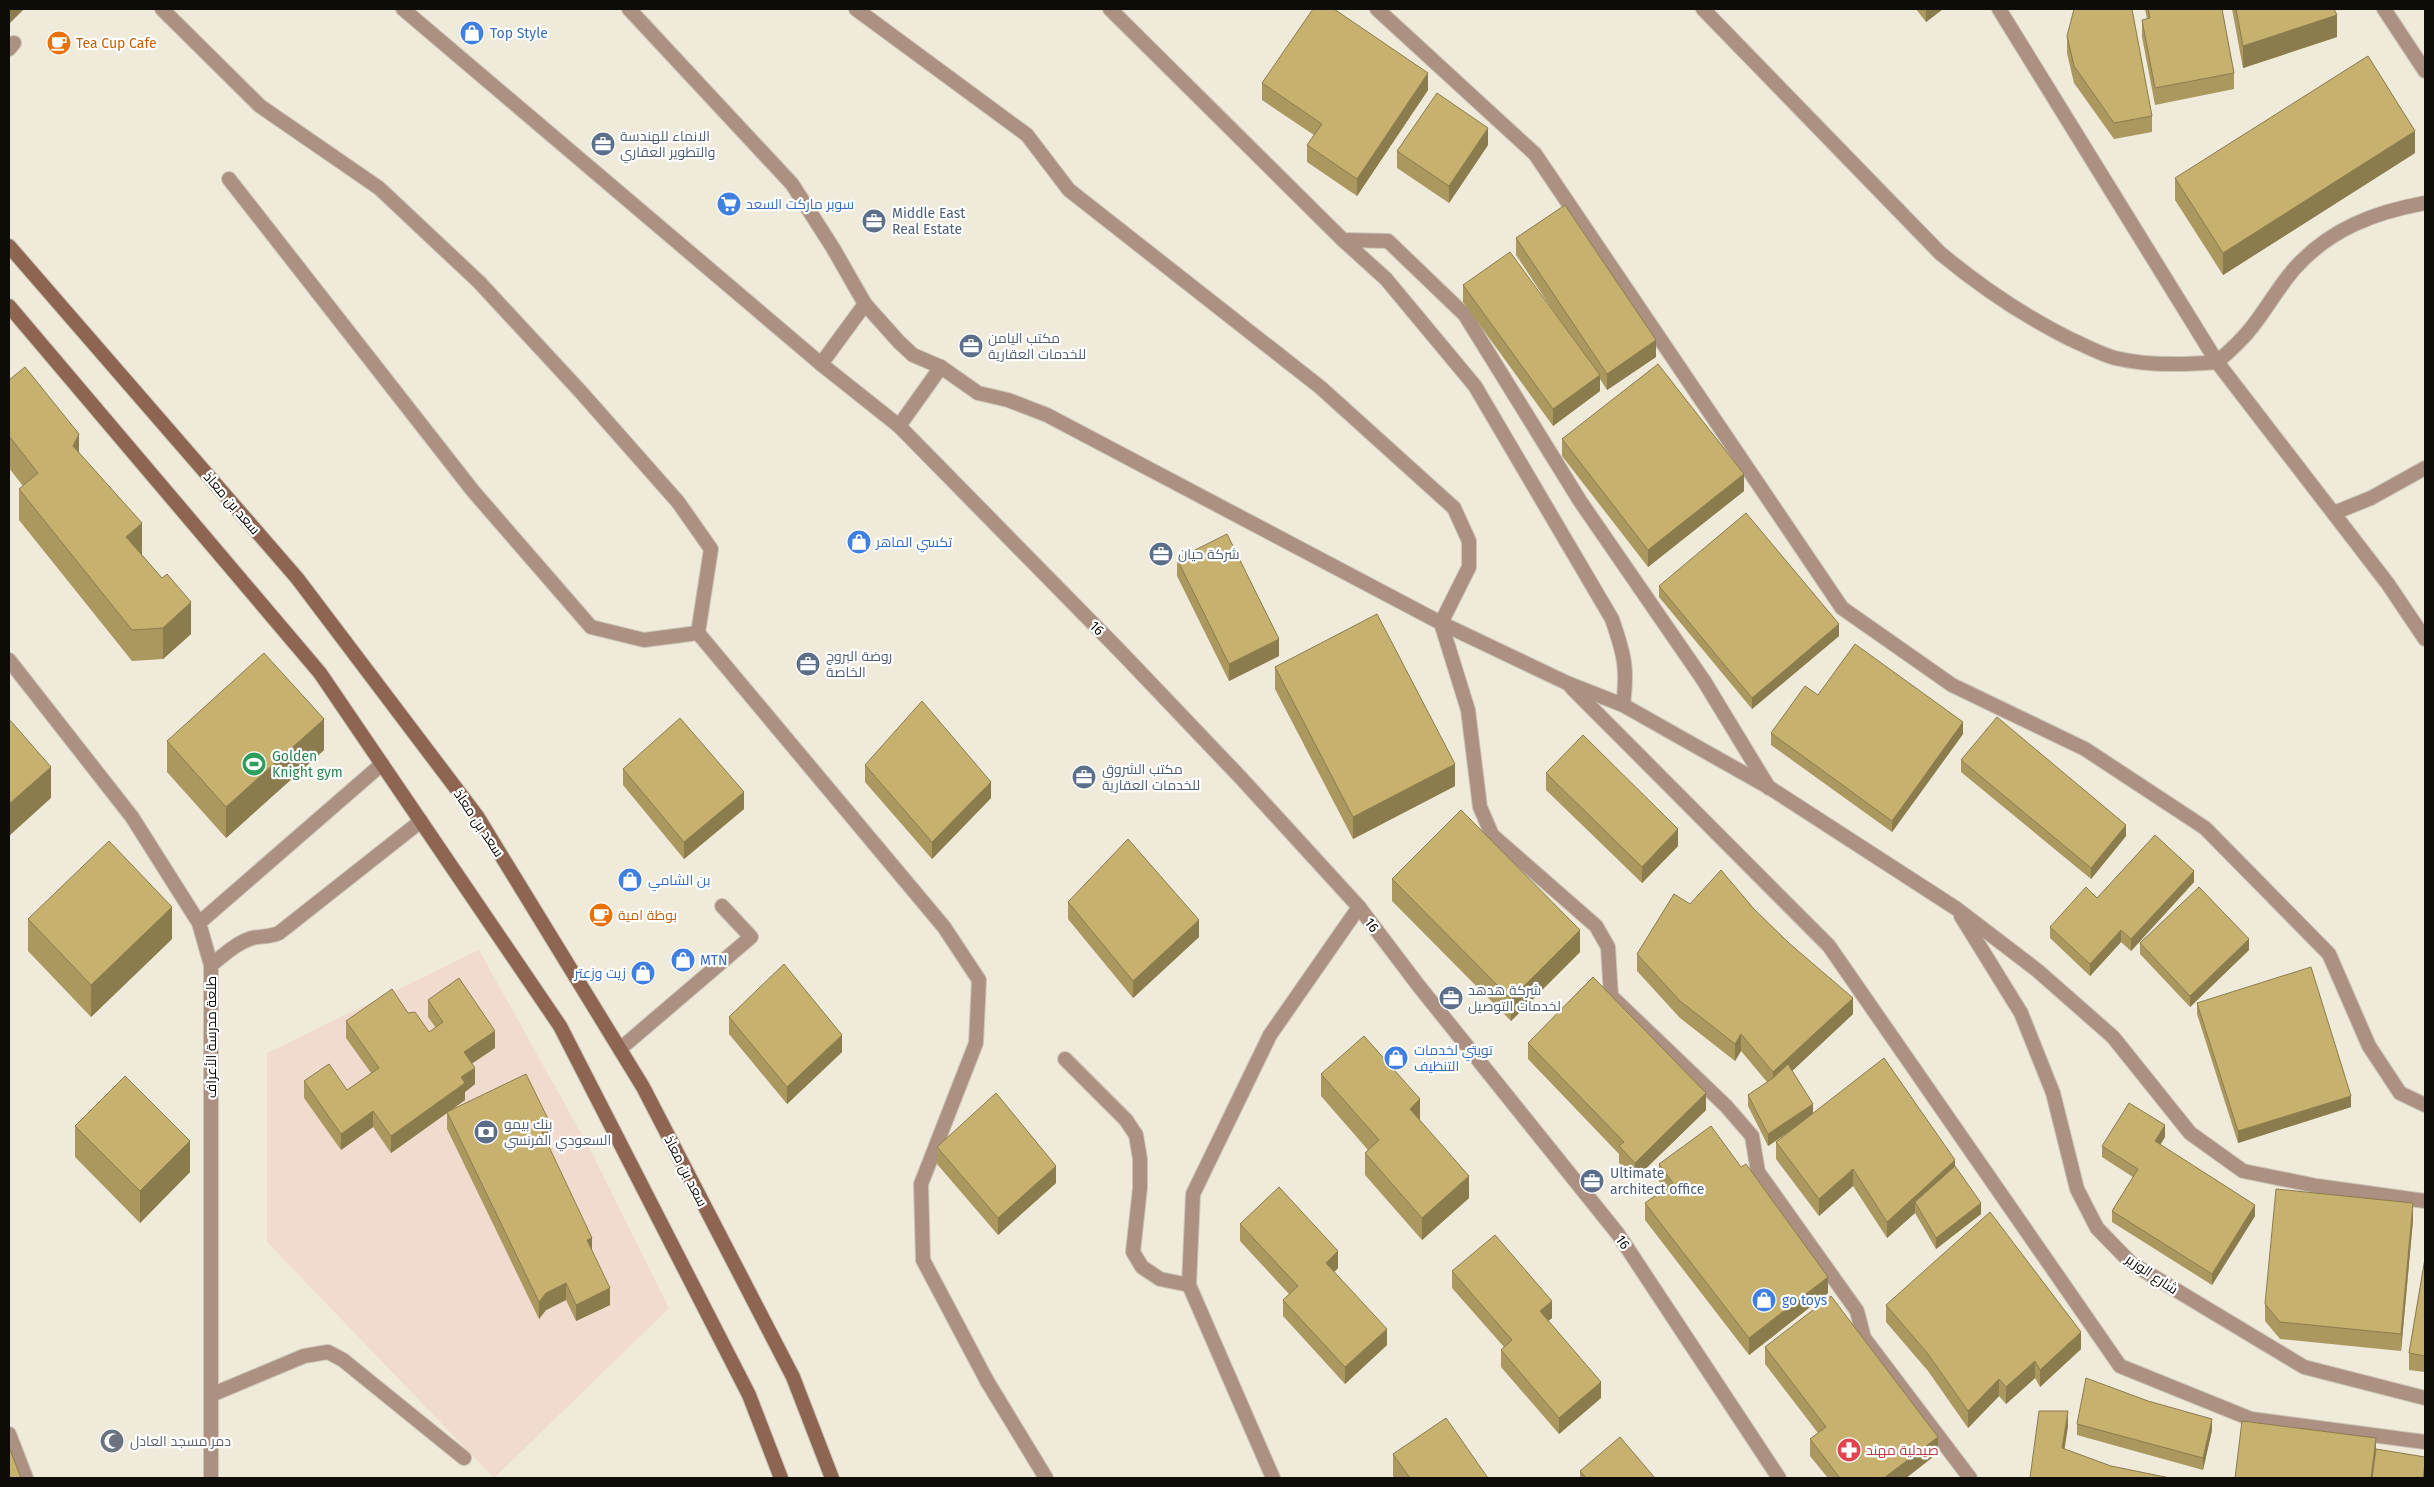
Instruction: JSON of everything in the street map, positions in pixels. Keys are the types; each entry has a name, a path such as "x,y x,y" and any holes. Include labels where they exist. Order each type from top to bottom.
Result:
{"main road":[{"name":"سعد بن معاذ","path":"9,246 303,586 477,816 643,1087 792,1377 832,1478"},
{"path":"9,306 320,673 560,1026 749,1395 782,1478"}],"street":[{"path":"162,9 260,106 379,188 479,282 580,391 678,502 711,549 698,633 944,927 979,980 976,1043 921,1184 923,1260 987,1381 1046,1478"},
{"name":"16","path":"403,9 821,364 899,426 1120,651 1359,908 1418,985 1618,1234 1779,1478"},
{"path":"629,9 792,184 833,248 865,304 881,325 913,355 941,367 978,394 1008,400 1047,415 1441,623 1567,683 1623,705 1770,788 1957,909 2038,971 2112,1037 2190,1133 2244,1171 2317,1186 2425,1201"},
{"path":"856,9 1027,135 1069,190 1320,386 1454,508 1469,541 1469,567 1441,623 1468,710 1480,807 1492,835 1596,926 1608,947 1611,996 1726,1106 1752,1136 1758,1172 1857,1311 1864,1338 1970,1478"},
{"path":"1110,9 1343,240 1386,278 1475,386 1612,619 1624,654 1626,685 1623,705"},
{"path":"1377,9 1535,154 1842,608 1952,685 2085,749 2205,828 2330,954 2369,1046 2400,1093 2425,1106"},
{"path":"1703,9 1940,253 1998,298 2046,327 2115,358 2166,364 2217,362 2250,329 2295,268 2316,247 2357,222 2379,213 2425,203"},
{"path":"1999,9 2217,362 2388,584 2425,639"},
{"path":"2384,9 2425,71"},
{"path":"229,179 473,491 590,627 644,640 698,633"},
{"path":"1343,240 1388,241 1465,314 1580,501 1704,682 1770,788"},
{"path":"821,364 865,304"},
{"path":"899,426 941,367"},
{"path":"2334,514 2371,498 2425,468"},
{"name":"طلعة مدرسة الأعراف","path":"9,660 132,817 199,924 211,965 211,1478"},
{"path":"1567,683 1829,946 2120,1366 2251,1419 2425,1442"},
{"path":"199,924 382,764"},
{"path":"211,965 241,943 254,938 268,937 279,933 421,821"},
{"path":"620,1049 751,937 722,906"},
{"path":"1273,1478 1189,1285 1193,1194 1270,1035 1359,908"},
{"name":"شارع الوزير","path":"1957,909 2021,1014 2053,1093 2077,1189 2097,1228 2131,1263 2304,1367 2425,1398"},
{"path":"1065,1059 1126,1120 1136,1136 1140,1159 1140,1188 1133,1252 1142,1267 1160,1279 1189,1285"},
{"path":"210,1395 304,1356 328,1352 343,1360 464,1458"},
{"path":"9,1434 26,1478"}],"shaded area":[{"path":"479,950 592,1153 669,1308 494,1478 267,1242 267,1053"}],"building":[{"path":"1313,9 1334,9 1428,73 1357,179 1307,145 1322,124 1262,83"},
{"path":"2074,9 2132,9 2152,116 2114,123 2074,66 2067,36"},
{"path":"2148,9 2222,9 2234,73 2155,88 2142,20 2150,18"},
{"path":"2236,9 2334,9 2337,15 2243,46"},
{"path":"2368,56 2415,131 2223,253 2175,178"},
{"path":"1437,93 1488,128 1449,186 1397,151"},
{"path":"1565,205 1656,340 1607,374 1516,238"},
{"path":"1510,252 1600,375 1553,409 1463,285"},
{"path":"1658,364 1744,474 1648,550 1562,439"},
{"path":"25,367 79,434 73,446 142,523 126,537 162,578 167,574 191,602 163,628 132,630 19,489 38,473 9,436 9,380"},
{"path":"1746,513 1839,624 1752,698 1659,586"},
{"path":"1227,534 1279,639 1229,664 1177,559"},
{"path":"1377,614 1455,764 1353,817 1275,667"},
{"path":"1855,644 1963,722 1892,821 1771,733 1805,686 1818,695"},
{"path":"264,653 324,719 226,807 167,741"},
{"path":"922,701 991,782 932,842 865,765"},
{"path":"1997,717 2126,825 2091,868 1961,760"},
{"path":"680,718 744,792 684,842 623,769"},
{"path":"9,719 51,767 9,804"},
{"path":"1583,735 1678,829 1642,867 1546,773"},
{"path":"1461,810 1580,930 1511,999 1392,879"},
{"path":"2155,835 2194,871 2131,939 2121,930 2090,964 2050,927 2086,887 2097,898"},
{"path":"1128,839 1199,920 1133,981 1068,902"},
{"path":"109,841 172,907 91,985 28,919"},
{"path":"1721,870 1754,909 1790,944 1853,998 1773,1072 1741,1034 1735,1044 1680,1001 1637,954 1674,894 1690,904"},
{"path":"2199,887 2249,939 2190,996 2140,943"},
{"path":"784,964 842,1035 787,1087 729,1017"},
{"path":"2311,967 2351,1096 2238,1131 2197,1003"},
{"path":"1593,977 1706,1093 1635,1163 1619,1146 1624,1142 1528,1043"},
{"path":"459,978 495,1031 464,1052 475,1068 461,1077 465,1083 391,1136 373,1111 341,1134 304,1081 329,1064 347,1090 379,1068 346,1021 392,989 408,1013 415,1012 429,1032 443,1022 428,1000"},
{"path":"1364,1036 1420,1099 1410,1109 1469,1176 1422,1218 1365,1153 1379,1140 1321,1074"},
{"path":"1884,1058 1955,1160 1887,1222 1853,1169 1819,1199 1776,1142"},
{"path":"1788,1064 1813,1104 1768,1134 1748,1095 1773,1078"},
{"path":"526,1074 552,1127 542,1132 592,1238 587,1240 610,1288 576,1305 566,1283 546,1293 539,1302 447,1112"},
{"path":"125,1076 190,1141 140,1191 75,1126"},
{"path":"996,1093 1056,1166 998,1218 937,1147"},
{"path":"2129,1103 2165,1125 2155,1141 2255,1205 2212,1274 2112,1211 2138,1169 2102,1146"},
{"path":"1711,1126 1741,1167 1746,1164 1828,1277 1749,1338 1645,1203 1673,1183 1659,1164"},
{"path":"1955,1166 1981,1203 1936,1238 1915,1202"},
{"path":"1279,1187 1338,1251 1326,1263 1387,1329 1345,1367 1283,1300 1298,1286 1240,1224"},
{"path":"2276,1189 2413,1203 2401,1334 2280,1322 2265,1304"},
{"path":"1990,1212 2081,1332 2040,1370 2035,1361 2006,1387 1999,1379 1968,1411 1928,1354 1886,1305"},
{"path":"1495,1235 1552,1301 1540,1311 1601,1382 1559,1418 1501,1350 1512,1340 1452,1271"},
{"path":"2425,1258 2425,1356 2409,1353"},
{"path":"1831,1296 1938,1437 1884,1478 1840,1478 1810,1439 1826,1427 1765,1347"},
{"path":"2086,1378 2148,1401 2212,1419 2203,1458 2077,1424"},
{"path":"2039,1411 2068,1411 2062,1448 2111,1466 2170,1478 2030,1478"},
{"path":"1446,1418 1488,1478 1410,1478 1393,1454"},
{"path":"2242,1421 2376,1438 2371,1478 2235,1478"},
{"path":"1620,1437 1655,1478 1586,1478 1580,1471"},
{"path":"9,1447 21,1478 9,1478"},
{"path":"2376,1449 2425,1457 2423,1478 2372,1478"}],"place":[{"name":"Top Style","path":"472,33"},
{"name":"Tea Cup Cafe","path":"59,43"},
{"name":"الانماء للهندسة والتطوير العقاري","path":"603,144"},
{"name":"سوبر ماركت السعد","path":"729,204"},
{"name":"Middle East Real Estate","path":"874,221"},
{"name":"مكتب اليامن للخدمات العقارية","path":"971,346"},
{"name":"تكسي الماهر","path":"859,542"},
{"name":"شركة حيان","path":"1161,554"},
{"name":"روضة البروج الخاصة","path":"808,664"},
{"name":"Golden Knight gym","path":"254,764"},
{"name":"مكتب الشروق للخدمات العقارية","path":"1084,777"},
{"name":"بن الشامي","path":"630,880"},
{"name":"بوظة امية","path":"601,915"},
{"name":"MTN","path":"683,960"},
{"name":"زيت وزعتر","path":"643,973"},
{"name":"شركة هدهد لخدمات التوصيل","path":"1451,998"},
{"name":"تويتي لخدمات التنظيف","path":"1396,1058"},
{"name":"بنك بيمو السعودي الفرنسي","path":"486,1132"},
{"name":"Ultimate architect office","path":"1592,1181"},
{"name":"go toys","path":"1764,1300"},
{"name":"دمر مسجد العادل","path":"112,1441"},
{"name":"صيدلية مهند","path":"1849,1450"}]}
